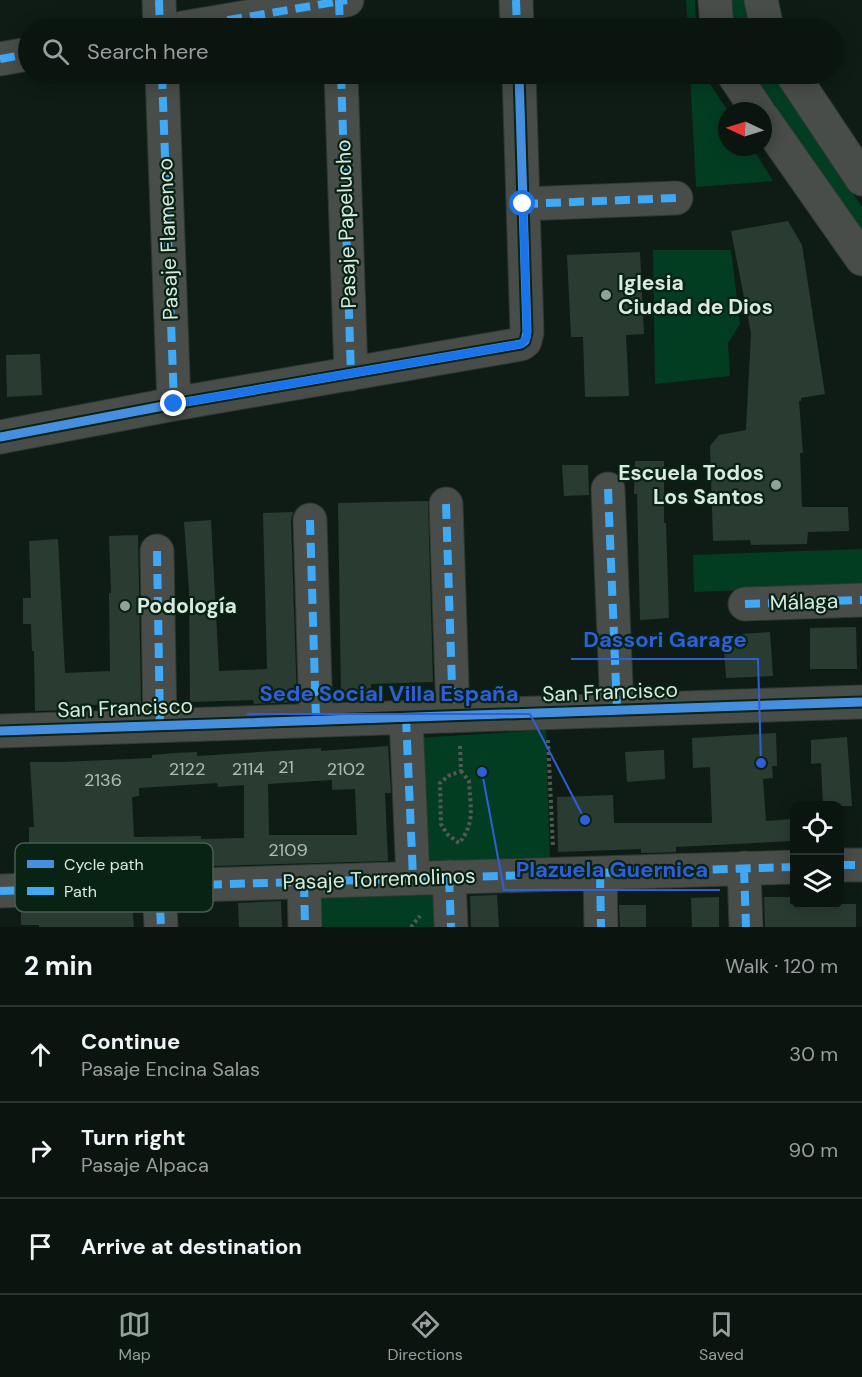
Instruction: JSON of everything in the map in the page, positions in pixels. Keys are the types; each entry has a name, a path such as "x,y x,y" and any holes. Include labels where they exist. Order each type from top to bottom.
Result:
{"street":[{"path":"159,0 160,18"},
{"path":"516,0 517,18"},
{"path":"715,0 716,18"},
{"path":"761,0 765,18"},
{"path":"258,18 341,7"},
{"path":"0,59 18,56"},
{"name":"Pasaje Flamenco","path":"162,84 174,404"},
{"name":"Pasaje Papelucho","path":"341,84 351,374"},
{"path":"0,438 174,404 517,345 525,341 527,332 519,84"},
{"path":"740,84 752,102"},
{"path":"799,84 862,179"},
{"path":"772,131 862,259"},
{"path":"523,204 676,198"},
{"path":"608,489 616,710"},
{"path":"446,504 453,716"},
{"path":"309,520 315,720"},
{"path":"157,552 160,725"},
{"name":"Málaga","path":"745,604 862,600"},
{"name":"San Francisco","path":"0,731 862,702"},
{"path":"406,717 413,878"},
{"path":"844,865 862,865"},
{"name":"Pasaje Torremolinos","path":"213,885 790,867"},
{"path":"744,868 746,927"},
{"path":"600,873 601,927"},
{"path":"449,877 451,927"},
{"path":"304,882 305,927"},
{"name":"Pasaje Torremolinos","path":"0,891 15,891"},
{"path":"160,912 161,927"}],"path":[{"path":"547,713 554,874"},
{"path":"461,771 469,781 471,823 459,843 447,834 441,824 440,783 448,776 461,771"}],"green space":[{"path":"686,0 695,0 696,18 687,18"},
{"path":"728,0 746,0 748,18 729,18"},
{"path":"691,84 710,84 722,102 718,102 718,156 758,156 773,181 696,187"},
{"path":"760,84 781,84 862,207 862,240"},
{"path":"653,250 731,250 740,324 728,343 730,376 655,384"},
{"path":"862,549 862,596 770,589 694,592 693,555"},
{"path":"546,730 550,862 433,867 422,861 416,738"},
{"path":"440,891 441,927 319,927 318,897"}],"building":[{"path":"788,221 802,245 825,394 801,398 799,401 803,453 800,453 802,507 848,507 849,531 808,532 807,544 751,545 750,540 713,541 710,446 719,435 746,430 751,333 731,231"},
{"name":"Iglesia Ciudad de Dios","path":"640,252 644,334 626,335 629,396 585,397 583,337 571,337 567,255"},
{"path":"40,354 42,395 7,397 6,355"},
{"path":"635,461 664,461 664,523 666,523 669,618 640,620 637,494 634,494"},
{"path":"562,465 588,465 589,495 564,496"},
{"path":"428,501 433,682 371,684 371,693 341,694 338,503"},
{"path":"293,512 291,521 297,702 254,704 253,700 190,702 189,590 184,522 211,520 219,671 267,669 263,513"},
{"path":"138,535 141,704 87,705 87,707 67,707 67,710 35,711 31,624 23,624 23,598 31,598 29,541 58,539 65,673 110,671 109,536"},
{"path":"856,627 857,669 810,669 810,628"},
{"path":"770,632 773,676 726,678 723,635"},
{"path":"776,733 777,766 772,766 773,778 763,779 766,821 790,819 790,841 676,847 676,852 641,853 641,849 558,852 557,797 613,795 614,823 712,823 710,767 693,768 692,738"},
{"path":"847,737 852,806 844,806 844,801 823,801 821,763 811,764 811,740"},
{"path":"388,746 391,793 385,793 388,861 213,866 213,843 29,843 29,827 34,827 30,762 152,758 152,755 197,752 197,756 321,748 321,751","holes":["332,780 332,790 355,789 357,835 269,835 268,784","217,783 218,787 244,785 244,838 134,837 132,797 139,796 139,788"]},
{"path":"664,750 665,779 627,782 625,752"},
{"path":"497,895 499,927 471,927 470,896"},
{"path":"719,897 719,927 692,927 691,898"},
{"path":"764,897 790,897 790,909 844,909 844,904 856,904 856,927 765,927"},
{"path":"281,901 282,927 239,927 238,903"},
{"path":"619,905 646,905 646,927 620,927"},
{"path":"21,912 133,912 134,927 39,927 39,925 21,925"}],"marked path":[{"path":"159,0 160,18"},
{"path":"339,0 340,18"},
{"path":"241,18 347,0"},
{"path":"516,0 517,18"},
{"path":"0,59 18,56"},
{"path":"162,84 174,404"},
{"path":"341,84 351,374"},
{"path":"523,204 676,198"},
{"path":"608,489 617,710"},
{"path":"446,504 453,716"},
{"path":"310,520 316,720"},
{"path":"157,551 160,725"},
{"path":"745,604 862,600"},
{"path":"406,717 413,878"},
{"path":"844,865 862,865"},
{"path":"213,885 790,867"},
{"path":"744,868 746,927"},
{"path":"600,873 601,927"},
{"path":"449,877 451,927"},
{"path":"304,882 305,927"},
{"path":"0,891 15,891"},
{"path":"160,912 161,927"}],"cycle path":[{"path":"0,437 174,404 521,344 525,341 527,332 519,84"},
{"path":"0,731 862,702"}],"place":[{"name":"Iglesia Ciudad de Dios","path":"606,295"},
{"name":"Escuela Todos Los Santos","path":"776,485"},
{"name":"Podología","path":"125,606"},
{"name":"Dassori Garage","path":"761,763"},
{"name":"Plazuela Guernica","path":"482,772"},
{"name":"Sede Social Villa España","path":"585,820"}],"route":[{"path":"174,404 521,344 527,337 523,204"}]}
